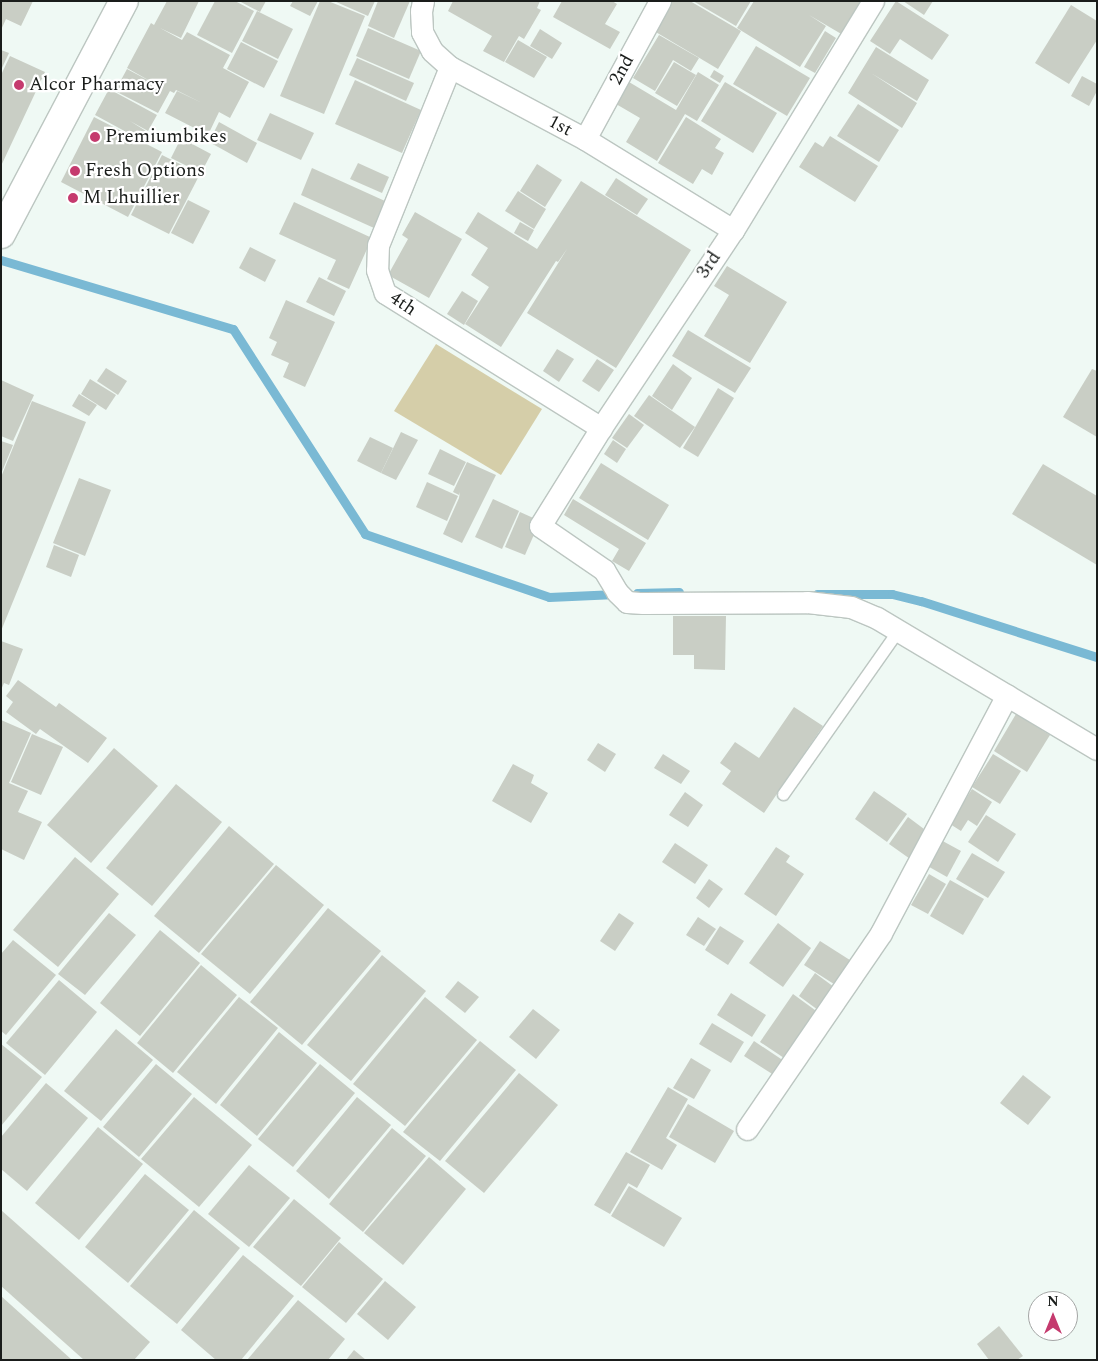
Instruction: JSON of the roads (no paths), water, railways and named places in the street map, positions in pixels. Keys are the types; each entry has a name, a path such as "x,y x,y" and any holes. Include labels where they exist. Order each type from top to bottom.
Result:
{"main road":[{"path":"1,234 8,203 124,1"}],"street":[{"name":"1st","path":"423,1 421,11 422,32 432,51 450,67 585,139 733,230"},
{"name":"2nd","path":"585,139 660,1"},
{"name":"3rd","path":"872,1 733,230 601,428 540,526 604,570 622,597 829,603 851,607 877,618 897,632"},
{"name":"4th","path":"450,67 378,245 377,270 385,293 601,428"},
{"path":"897,632 1097,749"},
{"path":"747,1129 881,933 1007,695"}],"lane":[{"path":"783,794 897,632"}],"waterway":[{"path":"1,260 233,329 365,534 549,597 616,594"},
{"path":"637,593 679,592"},
{"path":"817,594 892,594 921,601 1097,657"}],"place":[{"name":"Alcor Pharmacy","path":"19,85"},
{"name":"Premiumbikes","path":"95,137"},
{"name":"Fresh Options","path":"75,171"},
{"name":"M Lhuillier","path":"73,198"}]}
